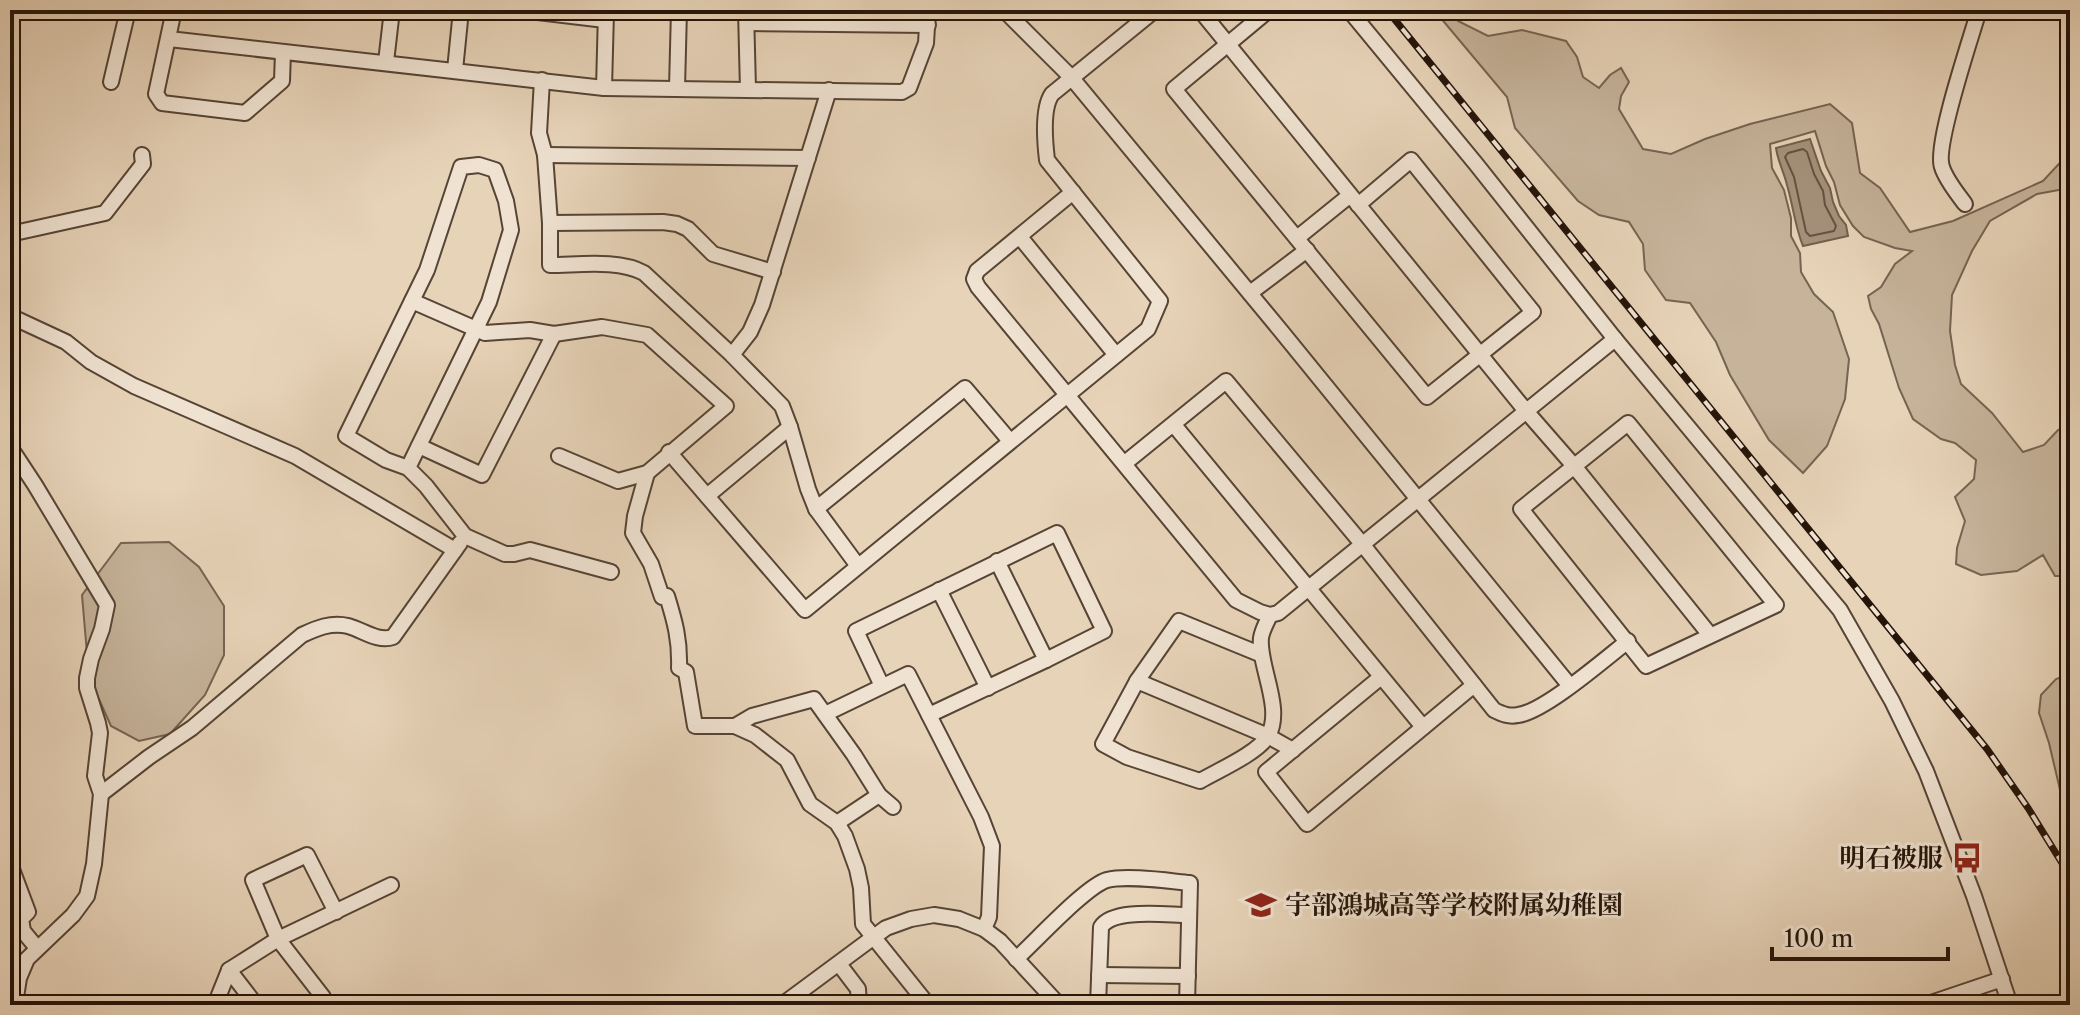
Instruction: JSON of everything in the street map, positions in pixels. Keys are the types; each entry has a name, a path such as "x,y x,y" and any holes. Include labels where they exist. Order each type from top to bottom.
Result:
{"street":[{"path":"111,82 128,10"},
{"path":"174,10 156,94 162,103 245,113 282,81 283,52"},
{"path":"386,62 392,10"},
{"path":"455,70 461,10"},
{"path":"521,10 605,15 604,88"},
{"path":"677,88 679,10"},
{"path":"1004,10 1071,77 1570,686"},
{"path":"669,452 805,610 1148,329 1160,301 1047,160 1045,145 1048,99 1155,10"},
{"path":"1200,10 1710,635"},
{"path":"1269,10 1174,89 1427,397 1533,312 1411,160 1297,238"},
{"path":"1349,10 1615,339 1840,610 1892,701 1926,771 1974,896 2010,1005"},
{"path":"1965,204 1941,166 1940,153 1979,10"},
{"path":"169,39 604,88 748,90 829,90 902,92 909,88 926,43 928,17 747,16 748,90"},
{"path":"542,80 539,133 545,155 550,265 634,267 732,355 782,406 816,509 858,566"},
{"path":"732,355 750,332 762,305 829,90"},
{"path":"10,234 105,213 143,164 142,155"},
{"path":"545,155 808,158"},
{"path":"408,468 489,302 511,230 506,201 495,170 479,165 461,167 427,270 346,436 386,460 408,468 465,536 505,554 530,550 611,572"},
{"path":"1073,192 977,271 974,279 1236,600 1270,615 1278,613 1309,589 1615,339"},
{"path":"550,223 677,224 688,229 713,254 773,272"},
{"path":"1020,237 1116,355"},
{"path":"1250,293 1307,250"},
{"path":"412,301 485,333 530,330 554,334 602,327 647,335 726,406 647,473 618,481 559,456"},
{"path":"10,316 66,342 91,362 134,386 295,456 455,550"},
{"path":"419,446 482,475 554,334"},
{"path":"1125,463 1226,381 1363,545 1494,710 1505,715 1533,711 1628,641"},
{"path":"816,509 965,388 1010,441"},
{"path":"1628,423 1776,605 1646,666 1521,509 1574,466 1628,423"},
{"path":"1174,425 1423,727"},
{"path":"707,496 790,427"},
{"path":"10,447 107,605 87,678 100,733 95,776 101,794 94,864 87,896 73,915 27,959 13,1004 29,1005"},
{"path":"647,473 633,533 651,564 662,597 667,596 676,624 680,644 679,668 686,672 695,726 735,726 755,735 787,760 810,804 837,823 845,836 861,888 863,924 928,1005"},
{"path":"882,686 856,631 1057,533 1104,631 929,715"},
{"path":"101,794 192,728 302,635 331,624 348,626 379,638 393,637 465,536"},
{"path":"997,561 1046,660"},
{"path":"939,590 988,688"},
{"path":"1262,655 1179,621 1137,681 1103,744 1127,757 1200,781 1253,751 1268,736 1271,723 1272,699 1261,637 1270,615"},
{"path":"825,714 908,674 981,817 992,846 989,917 984,929"},
{"path":"1381,677 1266,772 1307,824 1474,685"},
{"path":"1137,681 1268,736 1293,750"},
{"path":"735,726 752,716 814,699 879,795 893,807"},
{"path":"837,823 879,795"},
{"path":"323,997 278,939 253,880 307,855 336,912"},
{"path":"10,864 28,912 21,919 23,931 37,948"},
{"path":"1016,959 1090,890 1106,880 1190,883 1187,1005"},
{"path":"215,1005 229,970 278,939 391,885"},
{"path":"785,1004 886,928 934,915 971,922 984,929 1000,941 1059,1005"},
{"path":"1098,1005 1101,927 1105,921 1120,915 1188,915"},
{"path":"839,964 858,989 859,1005"},
{"path":"229,970 256,1005"},
{"path":"1099,975 1188,976"},
{"path":"1925,1005 2002,979"}],"shaded area":[{"path":"1434,10 1450,10 1458,21 1488,36 1522,30 1566,41 1577,57 1583,77 1599,88 1621,68 1629,82 1621,96 1619,109 1643,149 1671,154 1750,124 1830,104 1852,123 1860,173 1880,188 1910,232 1953,221 2043,181 2070,152 2070,188 2037,194 1990,221 1952,295 1950,331 1961,384 1992,413 2023,452 2044,445 2058,430 2070,425 2070,576 2055,576 2043,555 2017,571 1981,575 1956,564 1965,521 1955,497 1974,479 1976,460 1955,443 1941,439 1913,419 1899,388 1868,296 1881,287 1895,264 1912,251 1864,237 1853,226 1840,205 1815,131 1770,144 1772,168 1784,190 1791,218 1791,236 1800,253 1801,272 1814,294 1833,312 1849,359 1845,399 1827,446 1803,473 1769,440 1730,375 1716,342 1690,303 1666,300 1645,270 1643,244 1629,222 1599,215 1578,201 1515,128 1507,97"},
{"path":"169,542 199,567 224,606 224,655 205,695 170,734 139,741 111,726 89,677 82,595 121,543"},
{"path":"2070,674 2070,821 2039,713 2041,695 2056,679"}],"water":[{"path":"1810,139 1848,236 1803,246 1776,148"}],"railway":[{"path":"1387,10 1987,749 2070,876"}],"place":[{"name":"明石被服","path":"1967,858"},
{"name":"宇部鴻城高等学校附属幼稚園","path":"1261,905"}]}
